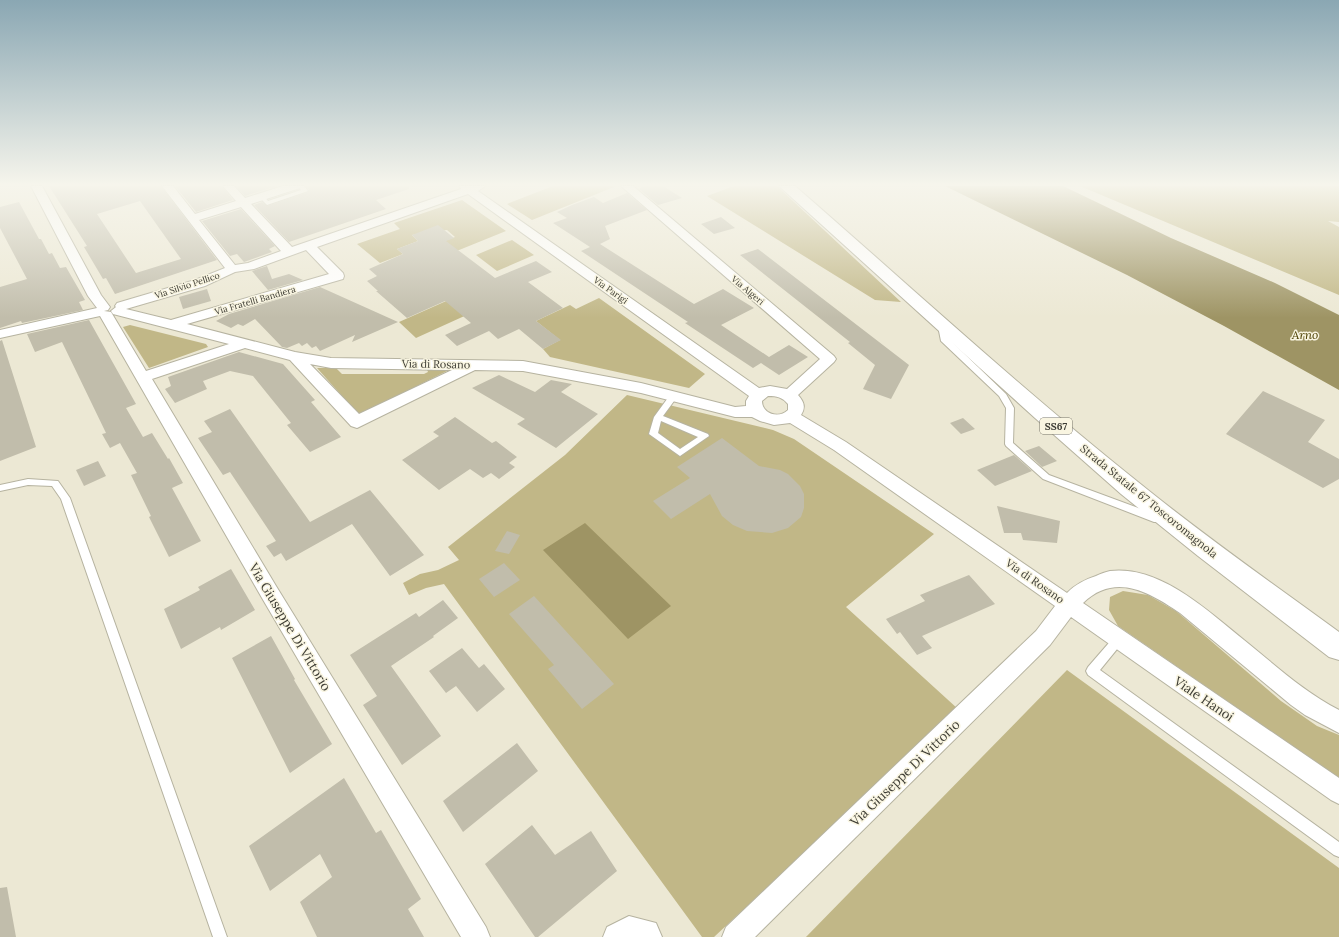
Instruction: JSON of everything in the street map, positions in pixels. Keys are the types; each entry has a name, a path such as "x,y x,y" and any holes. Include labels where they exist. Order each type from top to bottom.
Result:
{"main road":[{"name":"Strada Statale 67 Toscoromagnola","path":"835,230 1030,404 1130,488 1190,537 1339,648"}],"street":[{"name":"Via Giuseppe Di Vittorio","path":"59,230 95,296 111,309 143,377 273,599 476,937"},
{"path":"202,230 232,268"},
{"path":"268,230 289,252"},
{"name":"Via Silvio Pellico","path":"0,334 111,309 200,283 218,276 232,268 250,266 354,230"},
{"name":"Via Parigi","path":"529,230 758,395"},
{"name":"Via Algeri","path":"677,230 829,359 788,395"},
{"name":"Via Fratelli Bandiera","path":"171,324 338,276 309,246"},
{"name":"Via di Rosano","path":"111,309 295,357 331,363 475,364 523,366 559,372 735,412 756,411 764,417 775,420 791,416 840,446 1069,605 1081,592 1100,582 1125,579 1150,585 1174,597 1188,607 1299,698 1313,708 1339,722"},
{"path":"143,377 244,344"},
{"path":"295,357 357,422 475,364"},
{"path":"756,411 754,401 758,395 771,391 783,392 793,399 797,407 791,416"},
{"name":"Via Giuseppe Di Vittorio","path":"736,937 1043,638 1069,605"},
{"name":"Viale Hanoi","path":"1069,605 1339,792"},
{"path":"617,937 629,929 646,934 648,937"}],"lane":[{"path":"942,326 944,339 991,382 1010,408 1009,444 1046,477 1147,515 1190,537"},
{"path":"658,417 705,436 680,452 653,434 658,417 673,397"},
{"path":"0,488 28,482 55,483 65,498 220,937"},
{"path":"1118,640 1092,671 1339,850"}],"shaded area":[{"path":"398,230 504,230 506,231 432,261 442,242 455,237 447,230 412,235 418,241 397,249 403,254 380,263 357,244"},
{"path":"761,230 824,230 901,302 875,300"},
{"path":"1184,230 1339,230 1339,295"},
{"path":"512,240 534,255 497,271 476,255"},
{"path":"453,298 471,313 416,338 399,322"},
{"path":"599,298 705,374 689,388 550,357 543,349 560,340 536,321 570,305 576,309"},
{"path":"130,325 206,344 208,347 149,368 123,327"},
{"path":"426,367 453,368 359,415 317,368 336,368 342,374 424,374 428,372"},
{"path":"627,395 773,430 794,439 934,534 846,607 958,709 714,937 702,937 444,584 426,588 409,595 403,583 420,574 438,570 459,560 448,547 565,455"},
{"path":"1123,591 1148,595 1176,611 1281,701 1317,726 1339,735 1339,778 1118,626 1109,610 1110,597"},
{"path":"1067,670 1339,868 1339,937 806,937"}],"water":[{"name":"Arno","path":"1034,230 1154,230 1275,283 1339,315 1339,390 1224,326 1127,275"},
{"path":"585,523 671,606 628,639 543,550"}],"building":[{"path":"1,230 34,230 49,254 52,253 60,268 66,267 85,300 79,302 83,310 22,323 21,321 0,328 0,287 27,279"},
{"path":"77,230 107,230 136,273 181,259 160,230 194,230 217,260 115,294 106,278 103,279 84,247 87,246"},
{"path":"209,230 260,230 275,246 269,249 272,252 244,262 237,254 230,256"},
{"path":"277,230 325,230 289,242"},
{"path":"426,230 444,230 454,238 446,241 495,278 536,261 552,272 528,282 563,308 536,321 561,340 543,349 519,329 498,339 489,331 457,346 445,335 471,323 445,301 407,318 376,291 378,291 367,281 377,276 369,269 403,254 397,249 418,241 412,235"},
{"path":"563,230 606,230 610,239 600,244 694,304 723,289 754,308 721,325 769,357 789,345 808,357 779,375 761,363 753,368 685,323 688,322 581,251 590,247"},
{"path":"708,230 729,230 714,234"},
{"path":"758,249 909,365 891,399 863,389 875,365 848,343 850,342 740,255"},
{"path":"267,266 272,279 289,274 303,280 268,290 252,271"},
{"path":"320,287 398,322 352,342 355,335 320,351 316,346 312,348 307,343 302,346 299,343 287,348 282,347 255,319 243,326 238,324 231,328 216,321 229,314"},
{"path":"207,289 211,301 183,309 179,297"},
{"path":"89,320 136,404 126,408 143,437 152,433 168,459 169,458 183,483 172,488 201,541 169,557 149,517 151,516 131,475 137,473 120,443 110,448 102,434 106,433 62,342 35,352 27,334"},
{"path":"2,340 36,447 0,461 0,341"},
{"path":"239,352 283,364 315,400 311,402 341,437 310,452 287,425 291,423 253,376 230,371 203,381 207,389 175,403 165,389 171,386 168,377"},
{"path":"499,375 535,392 551,380 572,384 561,392 598,414 556,448 517,424 525,419 472,388"},
{"path":"1263,391 1325,420 1308,442 1339,459 1339,479 1323,488 1226,434"},
{"path":"230,409 310,522 370,490 424,555 390,576 352,524 286,561 281,553 274,557 266,546 276,541 230,472 223,475 198,438 212,432 204,421"},
{"path":"455,417 492,443 496,441 517,457 509,463 515,467 499,479 491,473 483,478 470,469 439,490 402,460 439,436 433,432"},
{"path":"963,418 975,429 961,434 950,423"},
{"path":"722,438 759,466 780,470 788,474 800,486 804,494 804,508 801,517 788,528 772,533 747,531 733,525 722,516 710,494 671,519 653,501 690,478 677,467"},
{"path":"1039,446 1057,461 1042,467 1025,451"},
{"path":"1014,455 1032,471 995,486 977,470"},
{"path":"98,461 106,476 84,486 76,470"},
{"path":"997,506 1060,521 1057,543 1023,540 1021,533 1004,533"},
{"path":"507,531 520,535 509,554 495,551"},
{"path":"504,563 520,580 494,597 479,579"},
{"path":"231,569 255,610 221,630 220,627 181,649 164,609 200,590 198,587"},
{"path":"969,575 995,604 922,636 932,648 917,655 900,632 897,634 886,619 925,601 920,595"},
{"path":"534,596 614,684 582,709 548,669 554,665 509,614"},
{"path":"443,600 458,618 433,636 434,637 391,666 441,736 402,765 363,705 377,696 350,655 416,613 419,617"},
{"path":"271,636 295,679 294,680 332,744 290,773 232,658"},
{"path":"462,648 479,668 484,664 505,689 477,712 456,686 446,693 429,671"},
{"path":"517,743 538,771 463,832 443,801"},
{"path":"344,778 376,833 381,830 421,899 408,909 424,937 317,937 300,902 332,877 320,854 270,891 249,846"},
{"path":"532,825 555,855 591,831 617,871 538,937 535,937 485,864"},
{"path":"7,887 16,937 0,937 0,888"}]}
